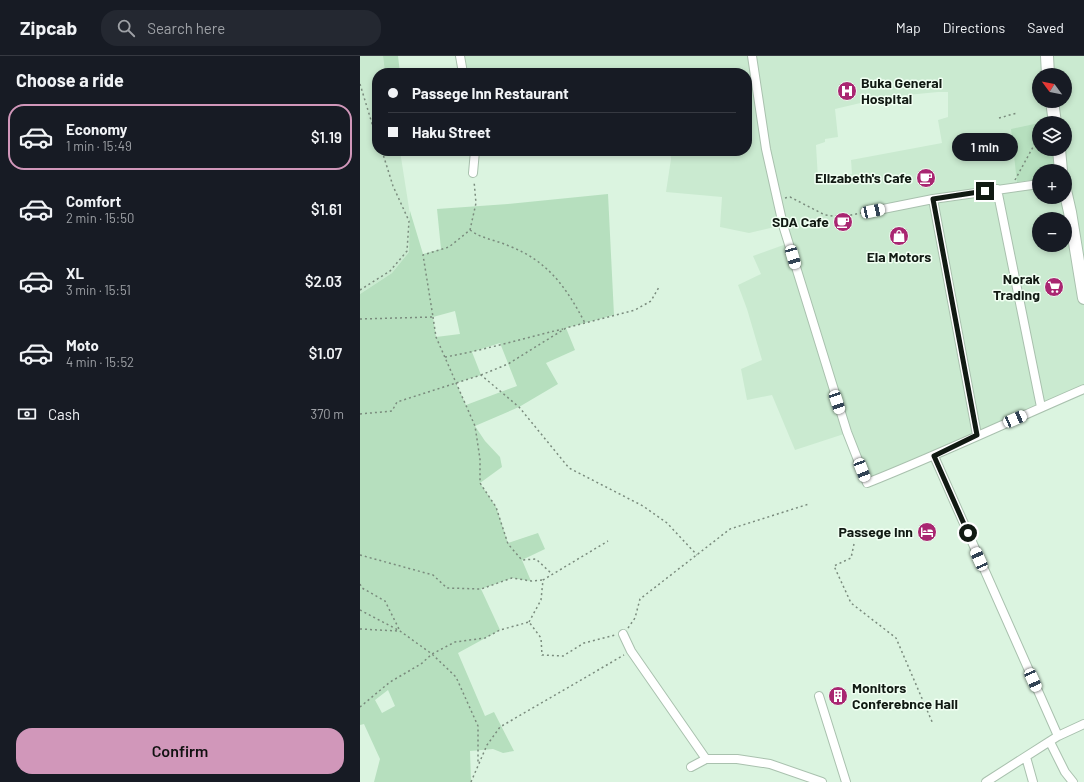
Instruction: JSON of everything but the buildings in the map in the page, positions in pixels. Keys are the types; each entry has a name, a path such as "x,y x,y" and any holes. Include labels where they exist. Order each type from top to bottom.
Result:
{"main road":[{"path":"1047,56 1048,68"},
{"path":"1068,204 1084,298"}],"street":[{"path":"460,56 461,68"},
{"path":"752,56 766,149 777,199 818,341 847,432 867,483 934,456 977,435 1084,389"},
{"path":"752,89 756,89"},
{"path":"473,173 475,156"},
{"path":"873,211 933,199 1032,185"},
{"path":"997,189 1041,408"},
{"path":"933,199 977,435"},
{"path":"934,456 1058,736"},
{"path":"623,634 631,651 706,760"},
{"path":"819,696 846,782"},
{"path":"986,782 1058,736 1084,724"},
{"path":"1050,742 1065,772 1072,782"},
{"path":"1026,757 1033,782"},
{"path":"691,767 706,760 737,760 770,764 822,782"}],"path":[{"path":"360,84 372,124"},
{"path":"999,118 1017,113"},
{"path":"1011,187 1032,149"},
{"path":"360,290 390,271 407,251 409,221 393,186 384,156"},
{"path":"473,173 476,203 470,230 449,247 423,254 436,337 475,426 480,459 480,483 496,507 508,544 522,560 536,559 552,574"},
{"path":"777,199 790,197 825,215 841,217 873,211"},
{"path":"470,230 479,237 508,245 529,255 552,272 570,293 585,323"},
{"path":"444,356 472,352 500,343 635,310 651,300 658,287"},
{"path":"360,319 433,316"},
{"path":"360,414 392,411 397,402 481,375 508,364 566,328"},
{"path":"481,375 519,407 569,468 643,506 667,523 697,555"},
{"path":"529,622 541,638 542,655 563,656 584,643 606,636 623,634 635,618 640,599 730,529 809,504"},
{"path":"360,554 433,575 447,588 481,589 512,578 531,581 543,580 608,541"},
{"path":"854,544 851,558 834,566 850,603 896,638 933,724"},
{"path":"360,707 390,682 421,664 432,654 456,642 485,638 500,630 529,622 541,600 543,580"},
{"path":"360,584 362,588 385,601 400,631"},
{"path":"360,610 400,631 432,654 456,677 478,726 478,764"},
{"path":"360,629 400,631"},
{"path":"471,782 487,745 500,727 631,651"}],"shaded area":[{"path":"360,56 383,56 384,68 372,68 372,156 401,156 411,221 409,252 392,273 360,294"},
{"path":"383,56 398,56 399,68 384,68"},
{"path":"460,56 1084,56 1084,389 867,483 847,433 795,450 772,395 747,400 741,369 762,360 747,309 738,285 761,274 753,256 789,243 783,225 749,233 720,227 722,197 666,192 671,156 752,156 752,68 462,68","holes":["948,92 948,117 938,120 942,143 851,160 852,174 818,179 816,145 825,142 825,139 838,137 835,109 886,97"]},
{"path":"1032,124 1032,156 1054,156 1054,164 1032,164 1032,180 1017,182 1011,129"},
{"path":"608,194 614,315 566,328 575,350 546,363 558,384 519,407 475,426 485,441 500,457 502,467 480,483 496,507 508,543 538,533 545,549 522,560 531,581 512,578 481,589 500,630 458,653 485,716 494,712 514,751 503,753 493,749 470,751 471,782 374,782 380,759 364,724 360,725 360,294 392,273 409,252 410,211 423,254 441,249 437,209 508,204","holes":["455,311 460,334 436,337 433,317","500,343 517,386 466,405 456,383 481,375 472,352","388,690 395,706 382,713 375,700"]}],"place":[{"name":"Buka General Hospital","path":"847,91"},
{"name":"Elizabeth's Cafe","path":"926,178"},
{"name":"SDA Cafe","path":"843,222"},
{"name":"Ela Motors","path":"899,236"},
{"name":"Norak Trading","path":"1054,287"},
{"name":"Passege Inn","path":"927,532"},
{"name":"Monitors Conferebnce Hall","path":"838,696"}],"route":[{"path":"968,533 934,456 977,435 933,199 985,191"}]}
